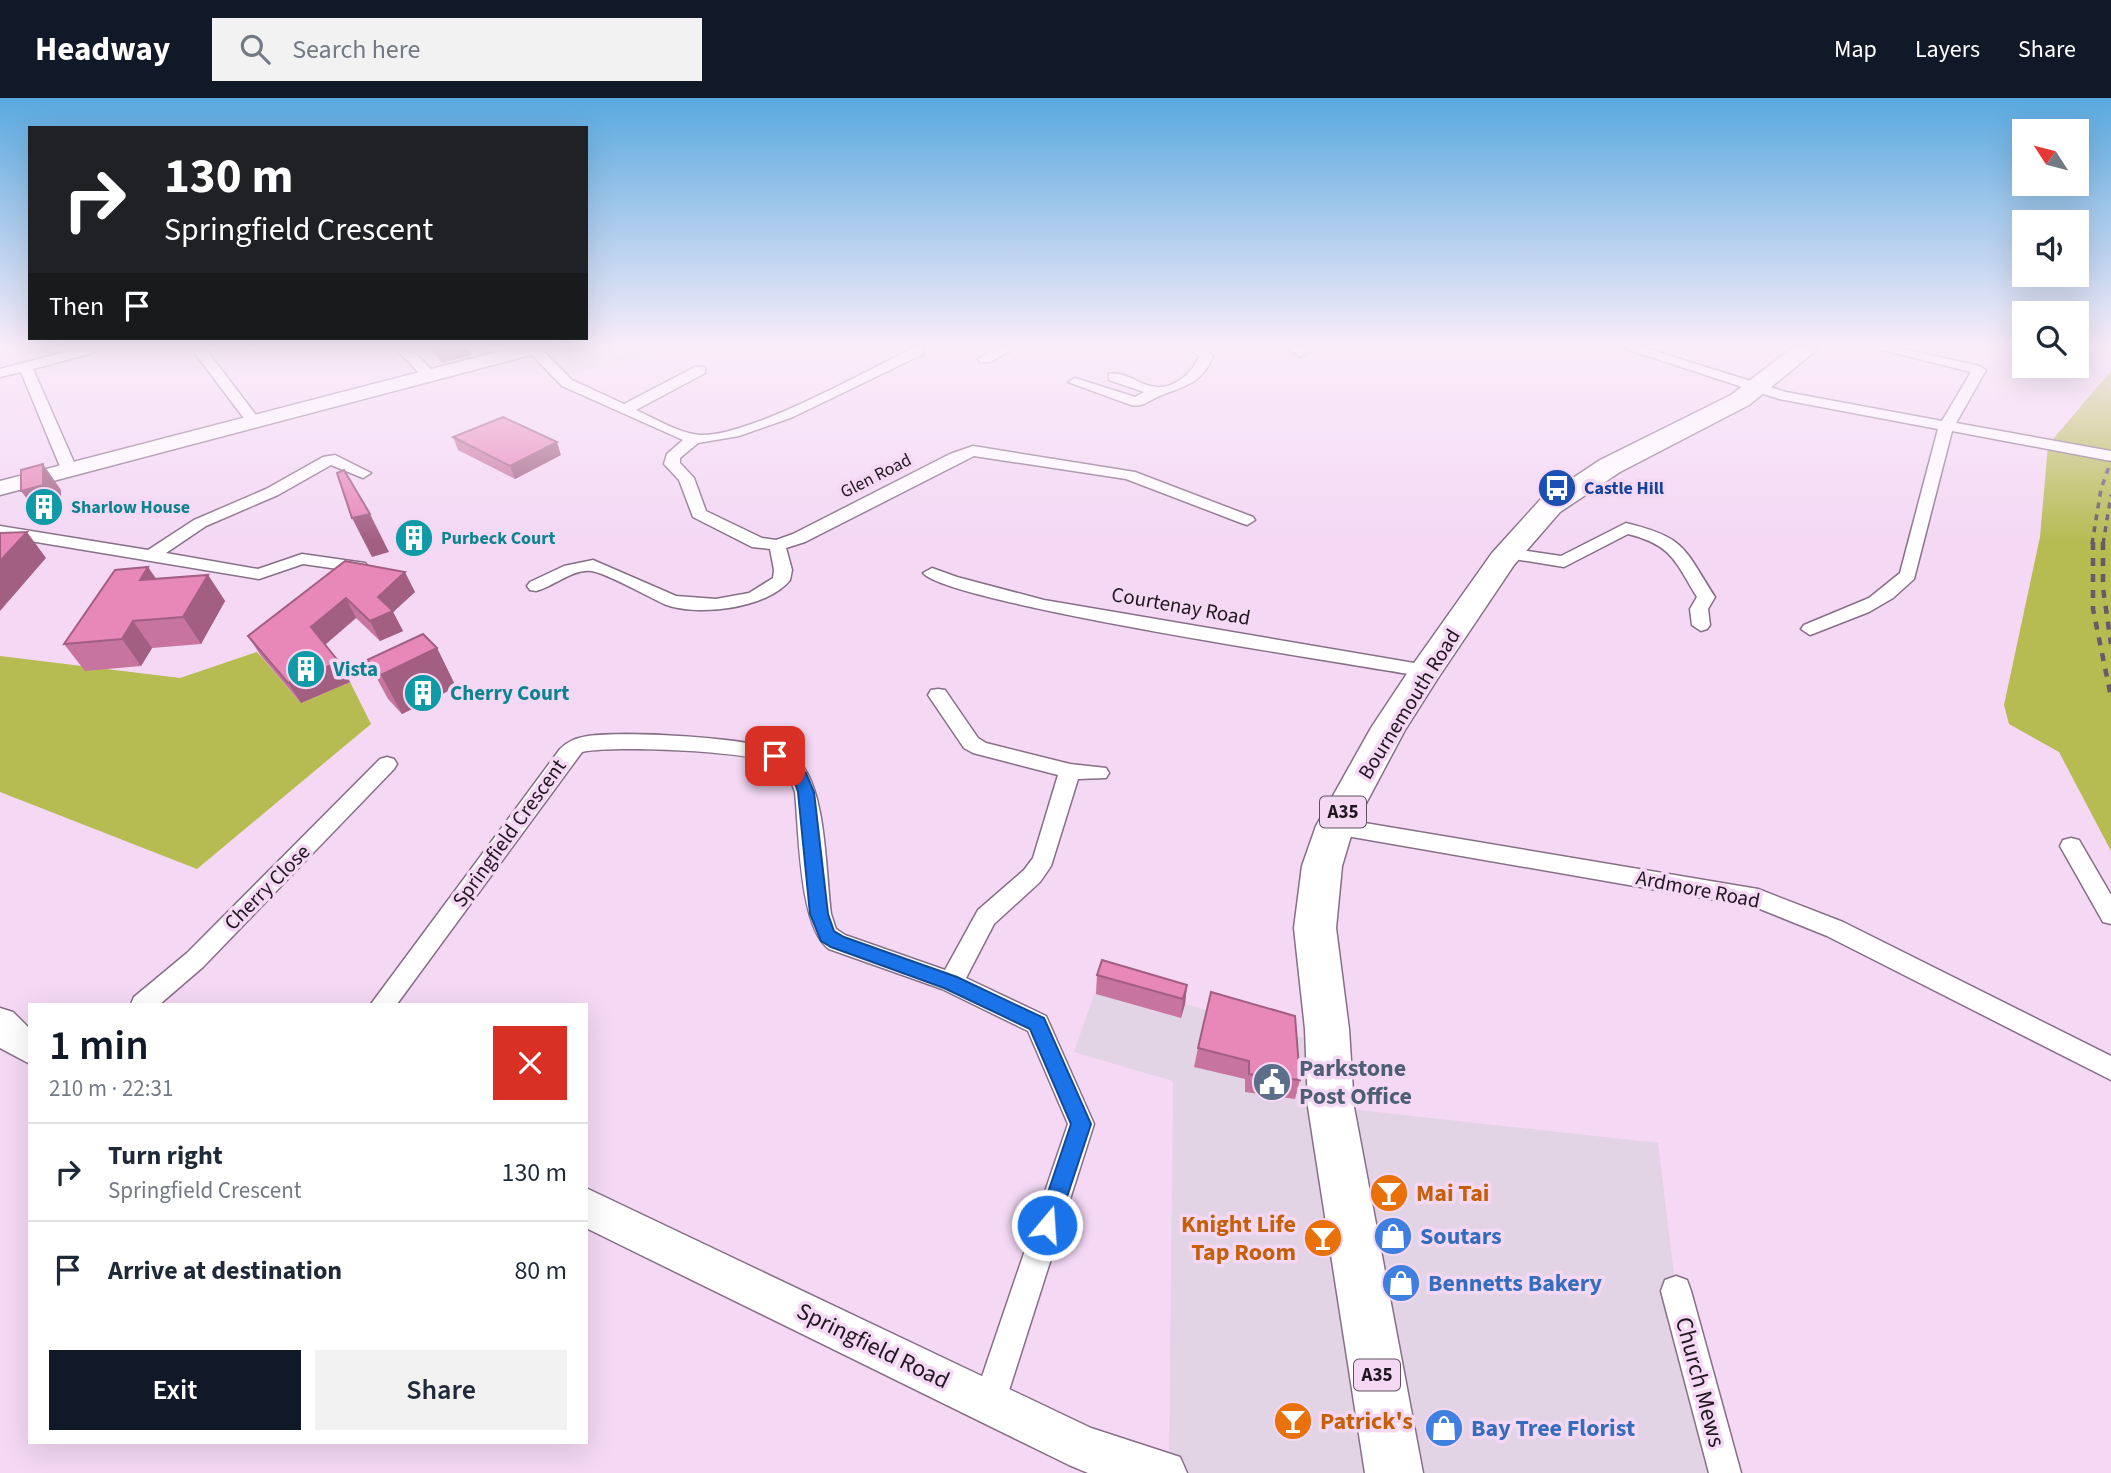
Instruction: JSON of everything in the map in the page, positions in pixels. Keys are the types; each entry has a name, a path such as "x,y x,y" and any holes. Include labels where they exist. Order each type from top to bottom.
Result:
{"highway":[{"name":"Bournemouth Road","path":"1394,1473 1331,1107 1327,1029 1315,928 1322,866 1335,826 1389,728 1508,553 1550,506 1579,485 1636,452 1716,412"}],"main road":[{"path":"0,488 292,412"},
{"path":"0,1023 10,1035 28,1047"},
{"name":"Springfield Road","path":"588,1208 1085,1449 1164,1473"}],"street":[{"path":"45,412 69,469"},
{"path":"247,412 254,422"},
{"path":"629,412 676,434 694,439 718,436 788,412"},
{"path":"1874,412 2111,456"},
{"path":"1810,629 1866,608 1892,593 1908,575 1946,427 1955,412"},
{"path":"536,586 583,566 606,562 673,601 702,604 734,603 754,597 781,580 783,569 777,545 758,543 699,514 686,478 672,464 672,457 694,439"},
{"name":"Glen Road","path":"777,545 799,538 955,457 973,451 1129,475 1247,520"},
{"path":"151,556 200,523 272,492 328,460 335,460 363,472"},
{"path":"1508,553 1564,562 1626,528 1654,536 1675,547 1706,597 1699,610 1701,625"},
{"path":"0,531 259,574 302,559 359,567"},
{"name":"Courtenay Road","path":"932,573 951,581 1044,605 1426,671"},
{"path":"937,695 971,743 980,748 1070,771 1098,773"},
{"name":"Springfield Crescent","path":"384,1003 576,746 592,743 676,744 746,749 785,761 801,777 806,792 819,914 827,936 837,942 951,982 1037,1024 1081,1124 989,1403"},
{"name":"Cherry Close","path":"143,1003 195,960 387,764"},
{"path":"951,982 986,917 1032,876 1043,860 1070,771"},
{"name":"Ardmore Road","path":"1335,826 1758,898 1835,929 2111,1069"},
{"path":"2071,846 2111,915"},
{"name":"Church Mews","path":"1676,1291 1724,1473"}],"shaded area":[{"path":"1100,978 1289,1035 1328,1043 1331,1107 1658,1143 1676,1291 1725,1473 1169,1473 1173,1081 1074,1052"}],"green space":[{"path":"2076,412 2111,412 2111,851 2059,752 2009,724 2004,705 2040,537 2048,445"},
{"path":"257,652 301,703 350,682 371,724 197,869 0,792 0,656 180,678"}],"building":[{"path":"503,417 557,442 510,466 453,437"},
{"path":"43,464 43,485 21,491 21,470"},
{"path":"344,470 370,514 352,518 337,473"},
{"path":"27,532 0,561 0,533"},
{"path":"345,561 405,572 378,597 393,611 370,621 346,598 311,627 339,662 288,683 248,636"},
{"path":"148,567 140,580 208,575 183,617 133,621 122,639 64,644 115,570"},
{"path":"423,634 437,648 381,675 367,660"},
{"path":"1102,960 1187,985 1183,999 1097,975"},
{"path":"1211,992 1295,1016 1300,1080 1249,1074 1249,1061 1198,1048"}],"railway":[{"path":"2092,544 2101,489 2111,461"},
{"path":"2103,544 2111,495"},
{"path":"2093,542 2093,609 2111,697"},
{"path":"2103,544 2103,588 2111,644"}],"place":[{"name":"Castle Hill","path":"1557,488"},
{"name":"Sharlow House","path":"44,507"},
{"name":"Purbeck Court","path":"414,538"},
{"name":"Vista","path":"306,669"},
{"name":"Cherry Court","path":"423,693"},
{"name":"Parkstone Post Office","path":"1272,1082"},
{"name":"Mai Tai","path":"1389,1193"},
{"name":"Soutars","path":"1393,1236"},
{"name":"Knight Life Tap Room","path":"1323,1238"},
{"name":"Bennetts Bakery","path":"1401,1283"},
{"name":"Patrick's","path":"1293,1421"},
{"name":"Bay Tree Florist","path":"1444,1428"}],"route":[{"path":"775,756 785,761 801,777 806,792 819,914 827,936 837,942 951,982 1037,1024 1081,1124 1047,1225"}]}
